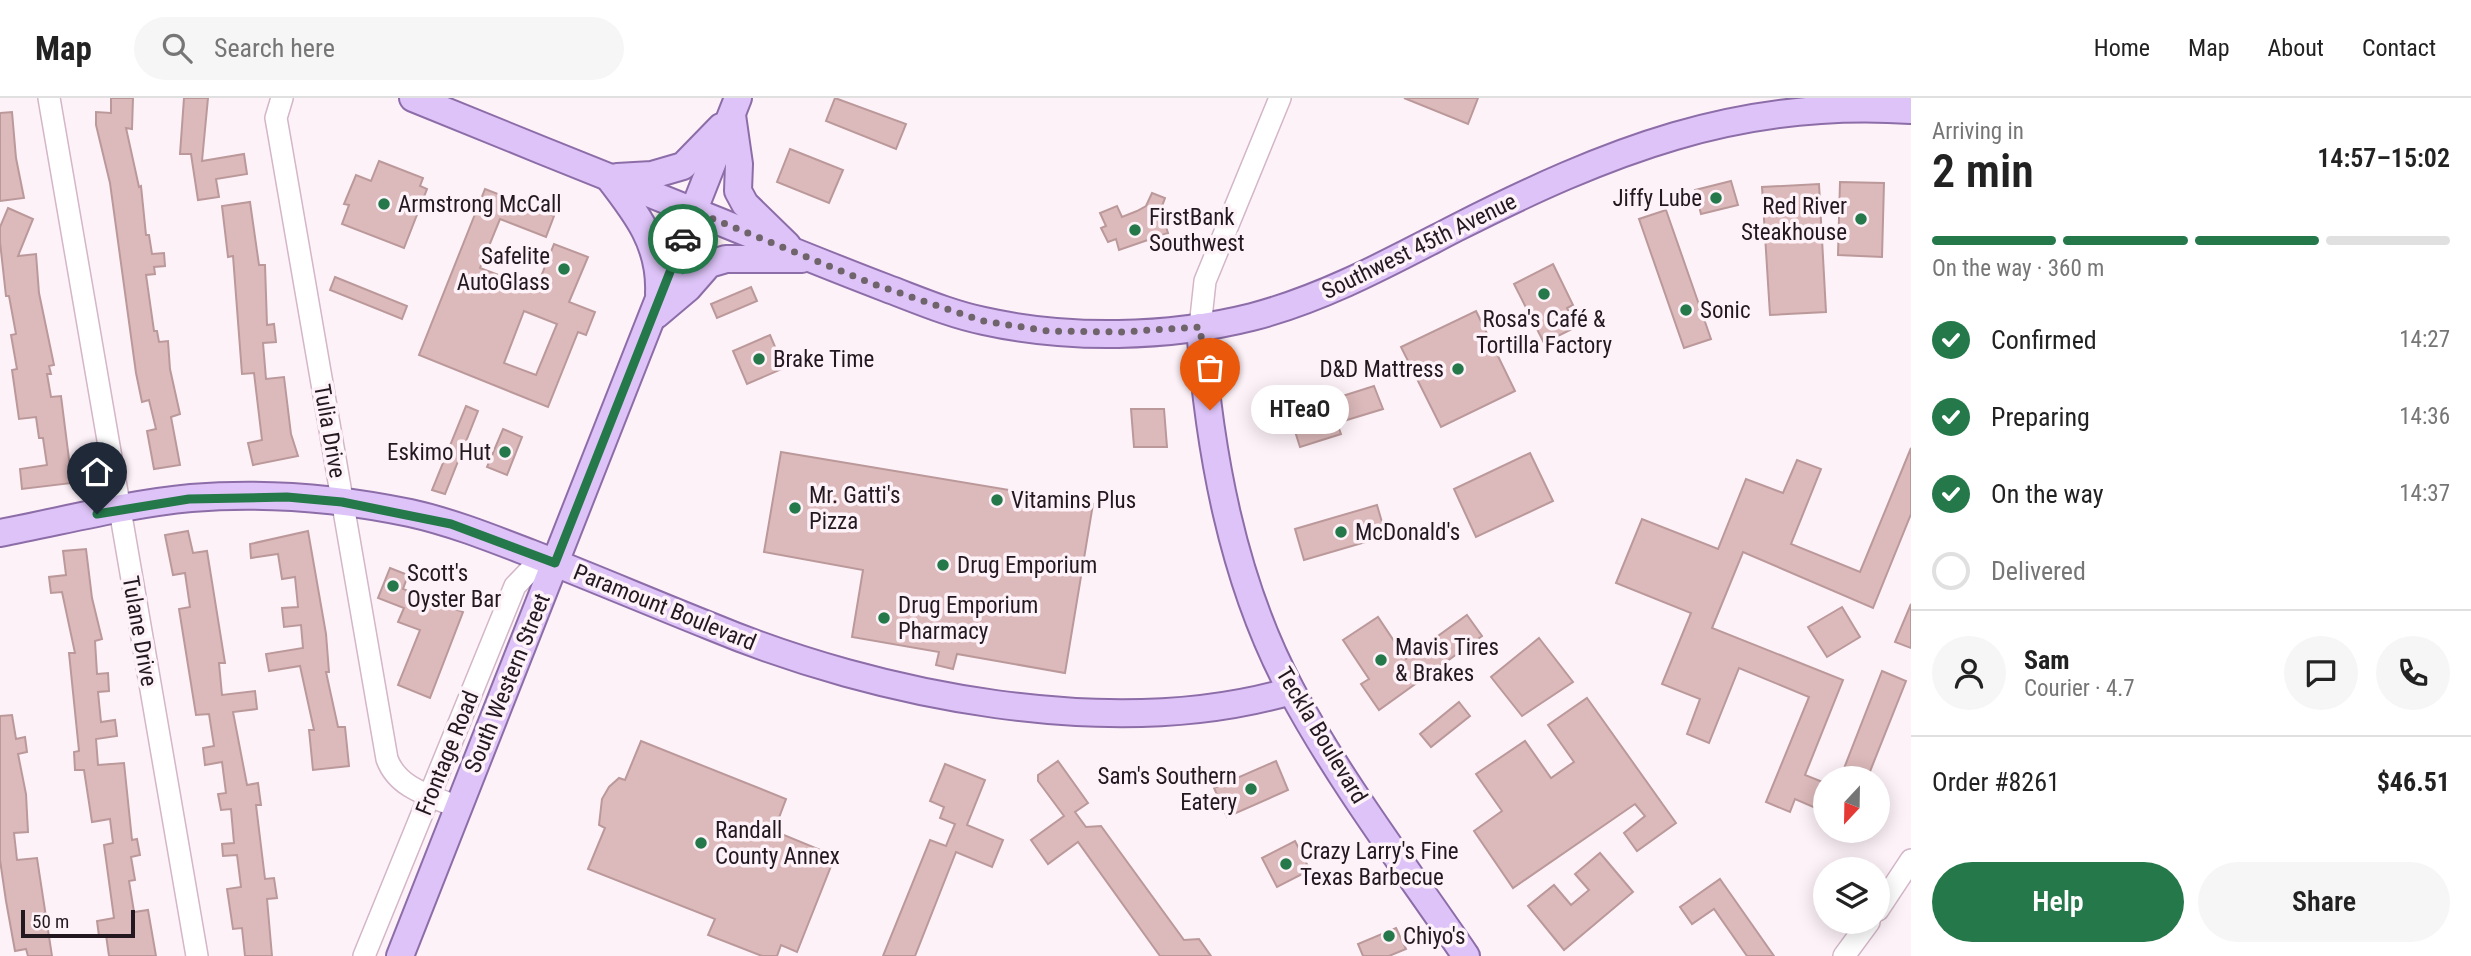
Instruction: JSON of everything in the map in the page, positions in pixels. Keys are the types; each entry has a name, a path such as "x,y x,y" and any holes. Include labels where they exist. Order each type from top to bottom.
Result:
{"main road":[{"name":"Southwest 45th Avenue","path":"413,98 953,313 1013,327 1048,331 1121,332 1200,327 1253,317 1362,277 1554,181 1637,145 1702,124 1834,102 1911,110"},
{"path":"608,177 652,175 683,166 735,106"},
{"path":"735,106 740,164 738,191 745,204 802,255"},
{"name":"South Western Street","path":"400,956 549,561 657,311 735,106"},
{"path":"608,177 639,217 654,244 660,275 657,311"},
{"path":"657,311 688,288 709,264 726,259 802,255"},
{"name":"Teckla Boulevard","path":"1200,327 1214,435 1235,547 1257,614 1291,691 1466,956"},
{"name":"Paramount Boulevard","path":"0,533 189,499 287,497 342,502 451,524 814,666 856,678 954,698 1016,706 1130,711 1223,704 1291,691"}],"street":[{"name":"Tulane Drive","path":"49,98 197,956"},
{"name":"Tulia Drive","path":"282,98 276,118 387,759 392,772 405,784 458,807"},
{"path":"1200,327 1205,281 1280,98"},
{"name":"Frontage Road","path":"365,956 515,586 549,561"},
{"path":"1903,891 1911,860"},
{"path":"1844,956 1860,934"}],"building":[{"path":"111,98 133,98 132,129 126,128 139,187 141,186 146,235 149,235 152,254 164,253 165,266 154,267 155,274 146,275 154,331 157,331 159,342 168,341 170,369 180,414 171,417 180,465 154,469 147,431 156,429 149,400 142,402 136,373 110,183 96,125 96,112 111,113"},
{"path":"184,98 208,98 202,161 244,154 247,174 216,179 219,197 198,200 191,154 180,154"},
{"path":"835,98 906,124 896,149 826,121"},
{"path":"1404,98 1478,98 1468,124"},
{"path":"12,112 16,158 24,198 0,201 0,113"},
{"path":"790,149 843,170 829,203 777,182"},
{"name":"Armstrong McCall","path":"379,161 423,178 420,186 427,189 404,248 342,224 349,205 344,204 356,175 371,181"},
{"name":"Jiffy Lube","path":"1731,181 1738,205 1701,214 1695,190"},
{"name":"Red River Steakhouse","path":"1840,182 1884,183 1882,257 1838,255"},
{"path":"1819,184 1826,312 1770,315 1762,187"},
{"path":"485,189 554,216 546,237 500,219 480,268 536,289 554,244 588,257 569,302 595,312 586,335 578,332 548,407 419,355","holes":["524,311 557,324 536,375 504,363"]},
{"name":"FirstBank Southwest","path":"1152,193 1165,198 1161,209 1167,211 1164,220 1168,233 1119,250 1116,239 1108,242 1101,228 1106,226 1100,213 1117,206 1122,217 1146,206"},
{"path":"250,202 259,265 265,265 267,325 274,324 276,342 263,343 266,379 284,377 291,434 298,456 253,465 248,443 262,440 254,373 242,374 233,256 228,257 222,206"},
{"path":"8,208 33,219 18,256 36,254 39,293 54,365 49,366 51,374 47,374 51,397 61,396 72,483 22,489 20,469 47,465 43,438 39,438 36,417 19,419 12,370 17,369 11,335 16,334 9,296 6,296 0,242 0,227"},
{"name":"Sonic","path":"1666,210 1711,339 1684,348 1639,219"},
{"name":"Rosa's Café & Tortilla Factory","path":"1553,264 1573,305 1567,308 1576,327 1544,343 1514,284"},
{"path":"335,277 407,306 402,319 330,290"},
{"path":"751,287 757,301 717,318 711,304"},
{"name":"D&D Mattress","path":"1476,311 1515,391 1441,427 1401,347"},
{"path":"770,335 784,368 747,384 733,351"},
{"path":"1374,386 1383,409 1337,423 1341,434 1300,447 1293,425 1301,423 1298,415 1305,402 1328,395 1330,400"},
{"path":"466,406 478,411 445,494 432,490"},
{"path":"1131,409 1164,409 1167,447 1134,447"},
{"name":"Eskimo Hut","path":"503,429 522,437 507,475 487,467"},
{"path":"1911,448 1911,514 1873,608 1743,552 1712,628 1843,680 1805,775 1813,778 1813,807 1795,799 1790,812 1766,802 1809,697 1739,668 1709,743 1687,734 1700,699 1662,684 1691,613 1616,583 1642,519 1718,549 1746,479 1783,493 1797,460 1821,469 1791,544 1860,572"},
{"path":"781,452 1093,504 1065,673 957,654 953,669 936,665 939,652 852,637 863,570 764,552"},
{"path":"1530,453 1553,501 1476,537 1454,489"},
{"name":"McDonald's","path":"1377,505 1386,536 1304,560 1295,529"},
{"path":"188,531 193,553 207,551 225,663 219,663 222,695 255,691 257,709 233,712 247,785 258,783 261,805 256,805 265,879 274,878 277,898 267,899 272,956 245,956 242,928 233,929 227,889 241,887 237,855 223,856 222,844 234,843 231,809 221,810 218,794 226,793 222,762 205,765 203,748 214,746 209,714 196,715 179,609 190,607 185,573 173,575 165,535"},
{"path":"308,531 326,634 329,672 326,672 338,727 345,727 349,766 313,770 309,730 314,730 300,666 269,671 266,654 303,648 301,625 284,627 282,608 298,607 295,577 282,579 278,554 251,558 250,544"},
{"path":"86,549 92,598 102,639 95,641 97,674 108,673 109,691 98,692 101,722 115,720 117,736 96,739 98,765 124,763 132,840 137,839 140,855 131,857 135,880 129,881 134,912 148,910 156,956 109,956 106,935 99,936 97,921 114,918 104,845 113,843 110,819 92,822 84,770 75,770 74,752 79,751 69,653 75,653 62,592 51,593 49,577 66,575 63,551"},
{"path":"390,568 408,575 403,589 463,612 430,698 398,685 420,630 398,622 404,608 378,598"},
{"path":"1911,604 1911,648 1895,642"},
{"path":"1842,607 1860,637 1827,657 1808,627"},
{"name":"Mavis Tires & Brakes","path":"1467,615 1482,636 1379,710 1361,684 1369,679 1343,640 1378,617 1406,659"},
{"path":"1539,638 1573,682 1522,716 1491,677"},
{"path":"1882,671 1906,681 1872,766 1845,766"},
{"path":"1587,698 1676,823 1637,851 1624,833 1645,816 1635,804 1513,888 1474,831 1502,811 1476,774 1525,741 1551,778 1574,762 1548,725"},
{"path":"1459,702 1470,716 1431,747 1420,734"},
{"path":"12,715 16,739 25,737 27,752 18,754 26,794 28,832 14,833 17,860 37,858 52,956 28,956 26,949 15,951 6,901 0,860 0,716"},
{"name":"Randall County Annex","path":"641,741 786,799 774,831 835,856 797,952 781,945 777,956 762,956 708,935 715,919 588,869 605,828 599,825 602,799 609,787 619,778 625,780"},
{"path":"1058,761 1088,803 1075,812 1086,827 1101,826 1184,940 1199,939 1211,956 1160,956 1078,842 1048,864 1031,840 1064,816 1038,781 1038,775"},
{"name":"Sam's Southern Eatery","path":"1276,761 1288,790 1227,817 1214,788"},
{"path":"945,764 985,780 967,825 1003,840 992,867 956,852 915,956 883,956 930,840 946,846 955,824 940,818 944,807 930,801"},
{"name":"Crazy Larry's Fine Texas Barbecue","path":"1295,841 1310,870 1277,887 1262,858"},
{"path":"1600,853 1633,892 1564,950 1528,906 1554,885 1571,905 1589,890 1575,874"},
{"path":"1720,879 1774,956 1747,956 1714,909 1692,924 1680,907"},
{"name":"Chiyo's","path":"1396,928 1406,949 1389,956 1363,956 1358,944"}],"way so far":[{"path":"683,239 694,211 936,307 1013,327 1048,331 1121,332 1200,327 1210,410"}],"place":[{"name":"Jiffy Lube","path":"1716,198"},
{"name":"Armstrong McCall","path":"384,204"},
{"name":"Red River Steakhouse","path":"1861,219"},
{"name":"FirstBank Southwest","path":"1135,230"},
{"name":"Safelite AutoGlass","path":"564,269"},
{"name":"Rosa's Café & Tortilla Factory","path":"1544,294"},
{"name":"Sonic","path":"1686,310"},
{"name":"Brake Time","path":"759,359"},
{"name":"D&D Mattress","path":"1458,369"},
{"name":"HTeaO","path":"1210,410"},
{"name":"Eskimo Hut","path":"505,452"},
{"name":"Vitamins Plus","path":"997,500"},
{"name":"Mr. Gatti's Pizza","path":"795,508"},
{"name":"McDonald's","path":"1341,532"},
{"name":"Drug Emporium","path":"943,565"},
{"name":"Scott's Oyster Bar","path":"393,586"},
{"name":"Drug Emporium Pharmacy","path":"884,618"},
{"name":"Mavis Tires & Brakes","path":"1381,660"},
{"name":"Sam's Southern Eatery","path":"1251,789"},
{"name":"Randall County Annex","path":"701,843"},
{"name":"Crazy Larry's Fine Texas Barbecue","path":"1286,864"},
{"name":"Chiyo's","path":"1389,936"}],"route":[{"path":"97,514 189,499 287,497 342,502 451,524 555,563 659,306 683,239"}]}
